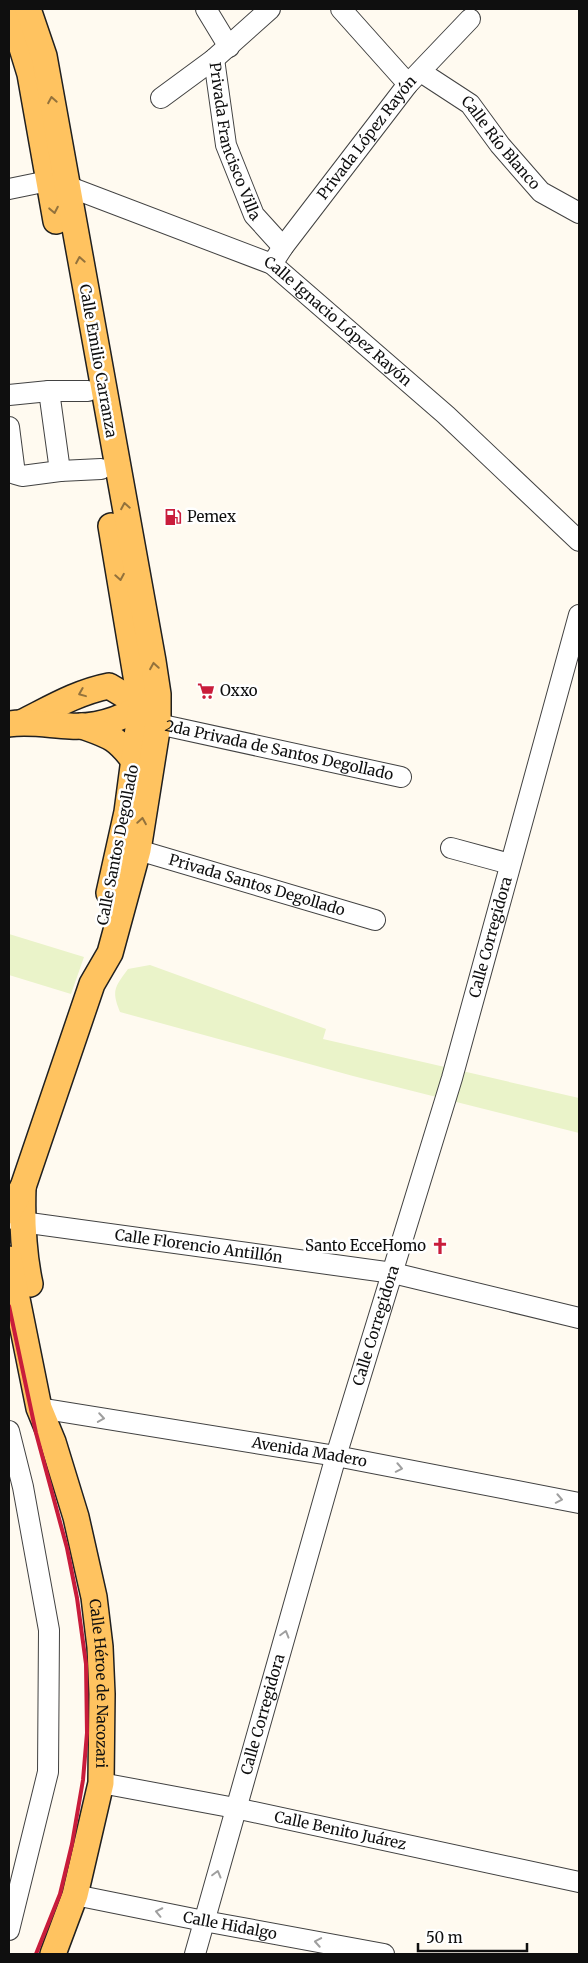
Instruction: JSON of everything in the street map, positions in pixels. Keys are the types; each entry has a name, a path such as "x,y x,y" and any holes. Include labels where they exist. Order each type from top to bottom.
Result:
{"main road":[{"name":"Calle Emilio Carranza","path":"10,9 30,74 58,184 154,710"},
{"name":"Calle Emilio Carranza","path":"28,9 44,56 58,184 88,391 133,658 154,710"},
{"path":"16,723 73,696 108,686 127,671 133,658"},
{"path":"108,686 154,710"},
{"path":"16,723 82,726 154,710"},
{"name":"Calle Santos Degollado","path":"13,1217 92,984 97,949 127,812 135,762 154,710"},
{"name":"Calle Santos Degollado","path":"92,984 110,953 138,850 154,710"},
{"path":"82,726 112,737 125,748 135,762"},
{"name":"Calle Héroe de Nacozari","path":"13,1217 26,1262 46,1409"},
{"name":"Calle Héroe de Nacozari","path":"9,1259 53,1442 76,1517 94,1597 100,1647 102,1694 101,1783 75,1895 53,1954"}],"street":[{"name":"Privada Francisco Villa","path":"206,9 221,53 226,145 254,216 283,247"},
{"path":"221,53 270,9"},
{"name":"Calle Río Blanco","path":"341,9 414,78 470,104 500,145 541,192 579,213"},
{"name":"Privada López Rayón","path":"272,264 283,247 414,78 470,19"},
{"name":"Privada Francisco Villa","path":"161,98 221,53"},
{"path":"9,189 58,184"},
{"name":"Calle Ignacio López Rayón","path":"58,184 272,264 446,415 579,541"},
{"path":"9,395 49,391 88,391"},
{"path":"49,391 60,471"},
{"path":"9,427 15,474 22,476 101,468"},
{"name":"Calle Corregidora","path":"195,1954 336,1456 452,1078 579,615"},
{"name":"2da Privada de Santos Degollado","path":"154,710 401,777"},
{"path":"451,848 510,864"},
{"name":"Privada Santos Degollado","path":"138,850 375,920"},
{"name":"Calle Florencio Antillón","path":"13,1217 393,1273 579,1318"},
{"name":"Avenida Madero","path":"46,1409 336,1456 579,1502"},
{"path":"9,1430 23,1487 49,1630 48,1772 9,1930"},
{"name":"Calle Benito Juárez","path":"101,1783 235,1808 579,1882"},
{"name":"Calle Hidalgo","path":"75,1895 384,1954"}],"green space":[{"path":"9,934 84,957 71,994 9,975"},
{"path":"150,965 326,1029 323,1039 579,1098 579,1133 353,1076 120,1012 115,993 120,980 128,969"}],"railway":[{"path":"9,1306 36,1433 67,1548 77,1598 86,1664 87,1733 83,1780 72,1844 60,1894 36,1954"}],"place":[{"name":"Pemex","path":"173,517"},
{"name":"Oxxo","path":"206,691"},
{"name":"Santo EcceHomo","path":"440,1246"}]}
